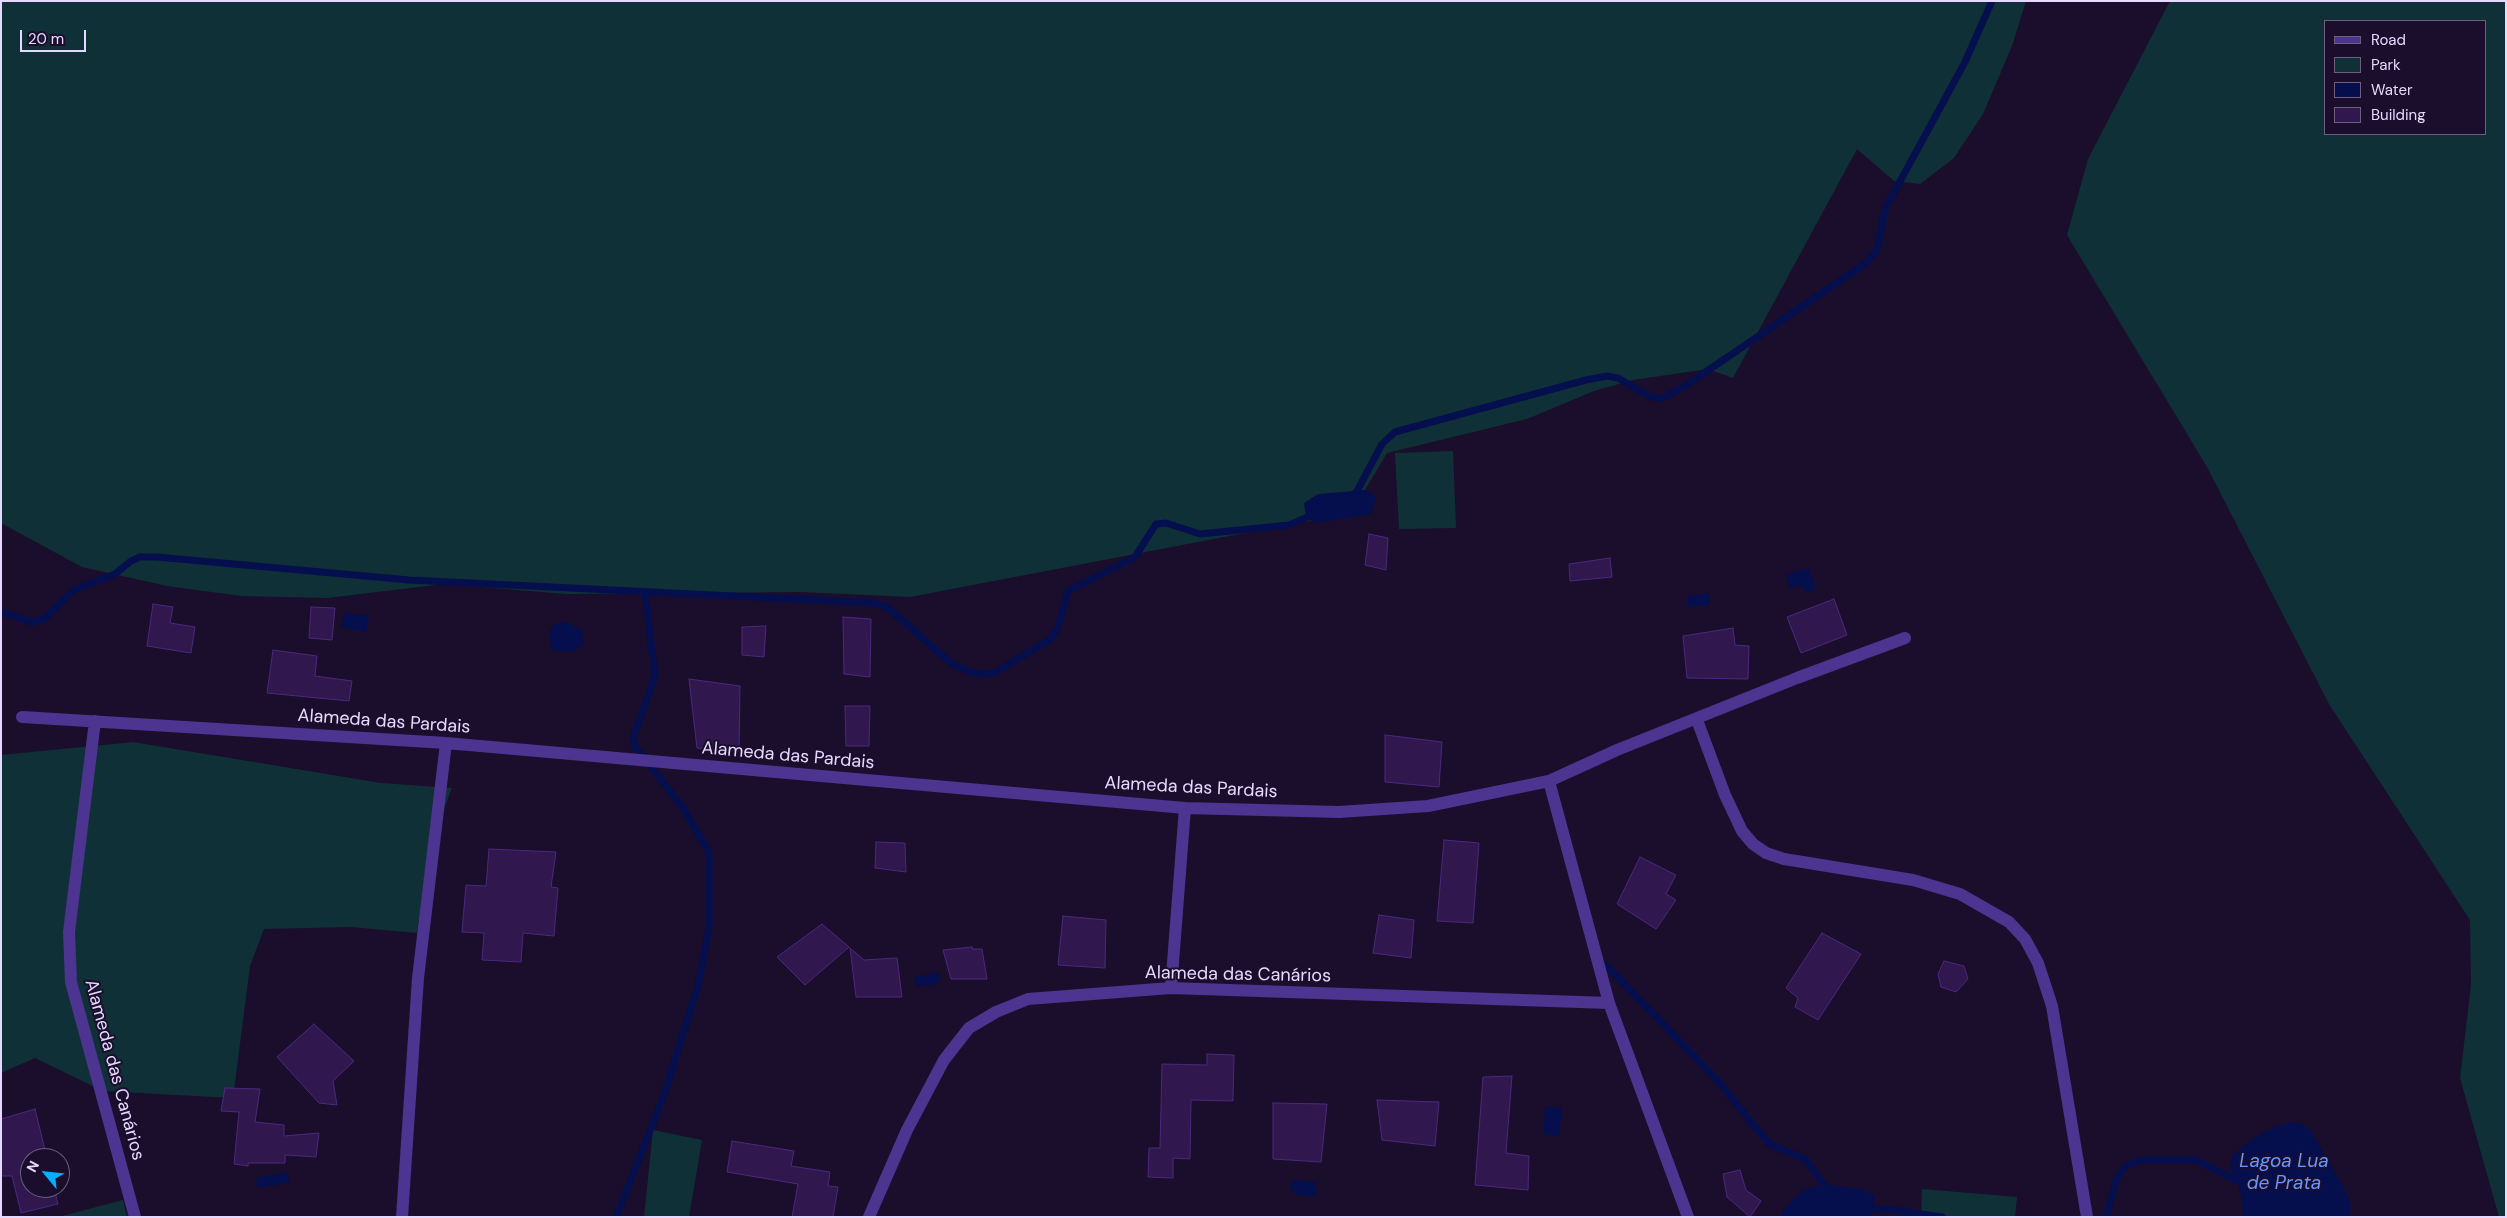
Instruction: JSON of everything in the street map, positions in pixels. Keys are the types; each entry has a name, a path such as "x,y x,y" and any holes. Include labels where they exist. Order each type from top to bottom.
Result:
{"street":[{"name":"Alameda das Pardais","path":"22,717 446,743 1185,808 1340,812 1428,806 1549,781 1617,750 1697,720 1797,678 1904,638"},
{"path":"1697,720 1725,795 1742,831 1753,844 1766,852 1784,859 1913,880 1960,894 2009,922 2025,940 2038,963 2052,1006 2087,1217"},
{"name":"Alameda das Canários","path":"95,721 69,932 70,982 135,1217"},
{"path":"402,1217 418,978 446,743"},
{"path":"1549,781 1609,1003 1688,1217"},
{"path":"1171,988 1185,808"},
{"name":"Alameda das Canários","path":"869,1217 907,1130 944,1060 970,1028 996,1012 1028,999 1171,988 1609,1003"}],"green space":[{"path":"1,1 2026,1 2012,46 1983,114 1954,158 1920,184 1894,181 1857,149 1733,378 1708,369 1633,380 1594,391 1527,419 1387,453 1359,500 1334,516 910,597 801,592 566,594 444,584 327,598 241,596 167,586 82,567 1,523"},
{"path":"2170,1 2506,1 2506,1217 2499,1217 2460,1078 2471,985 2470,920 2329,704 2207,467 2067,235 2088,159"},
{"path":"1453,451 1456,528 1399,529 1395,453"},
{"path":"133,742 381,783 452,788 430,845 417,933 351,927 264,929 250,966 233,1098 103,1091 35,1058 1,1073 1,755"},
{"path":"653,1130 702,1140 689,1217 644,1217"},
{"path":"1922,1189 2017,1197 2015,1217 1921,1217"},
{"path":"123,1200 127,1217 58,1217"}],"water":[{"path":"1366,490 1376,497 1371,514 1317,523 1306,518 1304,503 1318,494"},
{"path":"1809,568 1816,589 1806,593 1801,585 1790,589 1786,575"},
{"path":"1709,593 1710,605 1688,607 1687,596"},
{"path":"344,613 369,616 366,632 341,627"},
{"path":"566,622 582,630 584,644 573,652 552,650 549,633 554,624"},
{"path":"938,972 940,983 918,987 913,978"},
{"path":"1545,1107 1562,1108 1559,1137 1543,1133"},
{"name":"Lagoa Lua de Prata","path":"2291,1122 2301,1124 2311,1131 2344,1188 2351,1204 2350,1217 2243,1217 2239,1190 2240,1179 2230,1170 2231,1157 2249,1141 2270,1129"},
{"path":"286,1172 290,1182 257,1188 256,1178"},
{"path":"1294,1180 1315,1182 1317,1196 1299,1196 1289,1188"},
{"path":"1824,1184 1864,1190 1875,1196 1873,1213 1865,1217 1784,1217 1781,1212 1802,1191"}],"building":[{"path":"1369,534 1388,538 1386,570 1365,565"},
{"path":"1610,558 1612,577 1570,581 1569,564"},
{"path":"1834,599 1847,635 1801,653 1787,617"},
{"path":"153,604 173,607 170,623 195,627 191,653 147,646"},
{"path":"311,607 335,608 332,640 309,638"},
{"path":"843,617 871,619 870,677 844,674"},
{"path":"766,626 764,657 742,655 742,627"},
{"path":"1733,628 1735,645 1749,646 1748,679 1687,678 1683,636"},
{"path":"273,650 317,656 315,676 352,681 349,701 267,693"},
{"path":"689,679 740,686 739,751 697,748"},
{"path":"845,706 870,706 869,746 846,746"},
{"path":"1385,735 1442,742 1439,787 1385,782"},
{"path":"1444,840 1479,843 1473,923 1437,921"},
{"path":"876,842 905,843 906,872 875,868"},
{"path":"489,849 556,852 551,887 558,888 554,936 523,933 521,962 482,960 484,933 462,932 466,885 486,886"},
{"path":"1640,857 1676,875 1666,894 1676,900 1656,929 1617,904"},
{"path":"1379,915 1414,920 1411,958 1373,953"},
{"path":"1063,916 1106,920 1105,968 1058,965"},
{"path":"822,924 849,947 805,985 777,957"},
{"path":"1822,933 1861,954 1818,1020 1795,1007 1798,998 1786,988"},
{"path":"972,947 972,949 982,949 987,979 951,979 943,950"},
{"path":"850,948 864,960 897,958 902,997 856,997"},
{"path":"1944,961 1964,966 1968,979 1956,992 1941,987 1938,974"},
{"path":"314,1024 354,1061 333,1081 337,1105 319,1103 277,1057"},
{"path":"1207,1054 1234,1055 1233,1101 1191,1100 1190,1159 1173,1158 1173,1178 1148,1177 1149,1148 1160,1148 1162,1064 1207,1065"},
{"path":"1512,1076 1506,1153 1529,1156 1528,1190 1475,1185 1483,1077"},
{"path":"225,1088 260,1089 255,1122 284,1125 284,1136 319,1133 316,1157 285,1155 285,1163 248,1163 248,1166 234,1164 239,1112 221,1111"},
{"path":"1377,1100 1439,1102 1435,1146 1382,1140"},
{"path":"1273,1103 1327,1104 1321,1162 1273,1159"},
{"path":"35,1109 45,1148 20,1148 20,1198 56,1198 58,1204 21,1213 12,1176 1,1176 1,1119"},
{"path":"732,1141 794,1151 791,1166 830,1172 828,1186 838,1187 833,1217 792,1217 798,1184 727,1172"},
{"path":"1740,1170 1746,1190 1761,1201 1750,1217 1727,1197 1723,1174"}],"waterway":[{"path":"1350,496 1356,493 1382,444 1395,432 1607,376 1618,378 1650,397 1663,398 1685,386 1866,263 1877,250 1885,209 1965,62 1992,1"},
{"path":"1,612 31,622 44,619 74,590 115,574 131,561 140,557 157,557 409,580 874,603 887,607 952,664 970,672 986,674 994,673 1049,640 1057,630 1068,591 1135,557 1156,524 1166,523 1200,534 1289,525 1314,514"},
{"path":"616,1217 664,1095 698,986 709,927 709,852 683,808 634,745 634,735 655,677 645,592"},
{"path":"1606,965 1717,1080 1769,1144 1805,1159 1830,1192"},
{"path":"2106,1217 2117,1178 2126,1166 2141,1160 2196,1160 2248,1186"},
{"path":"1866,1210 1887,1209 1942,1217"}]}
